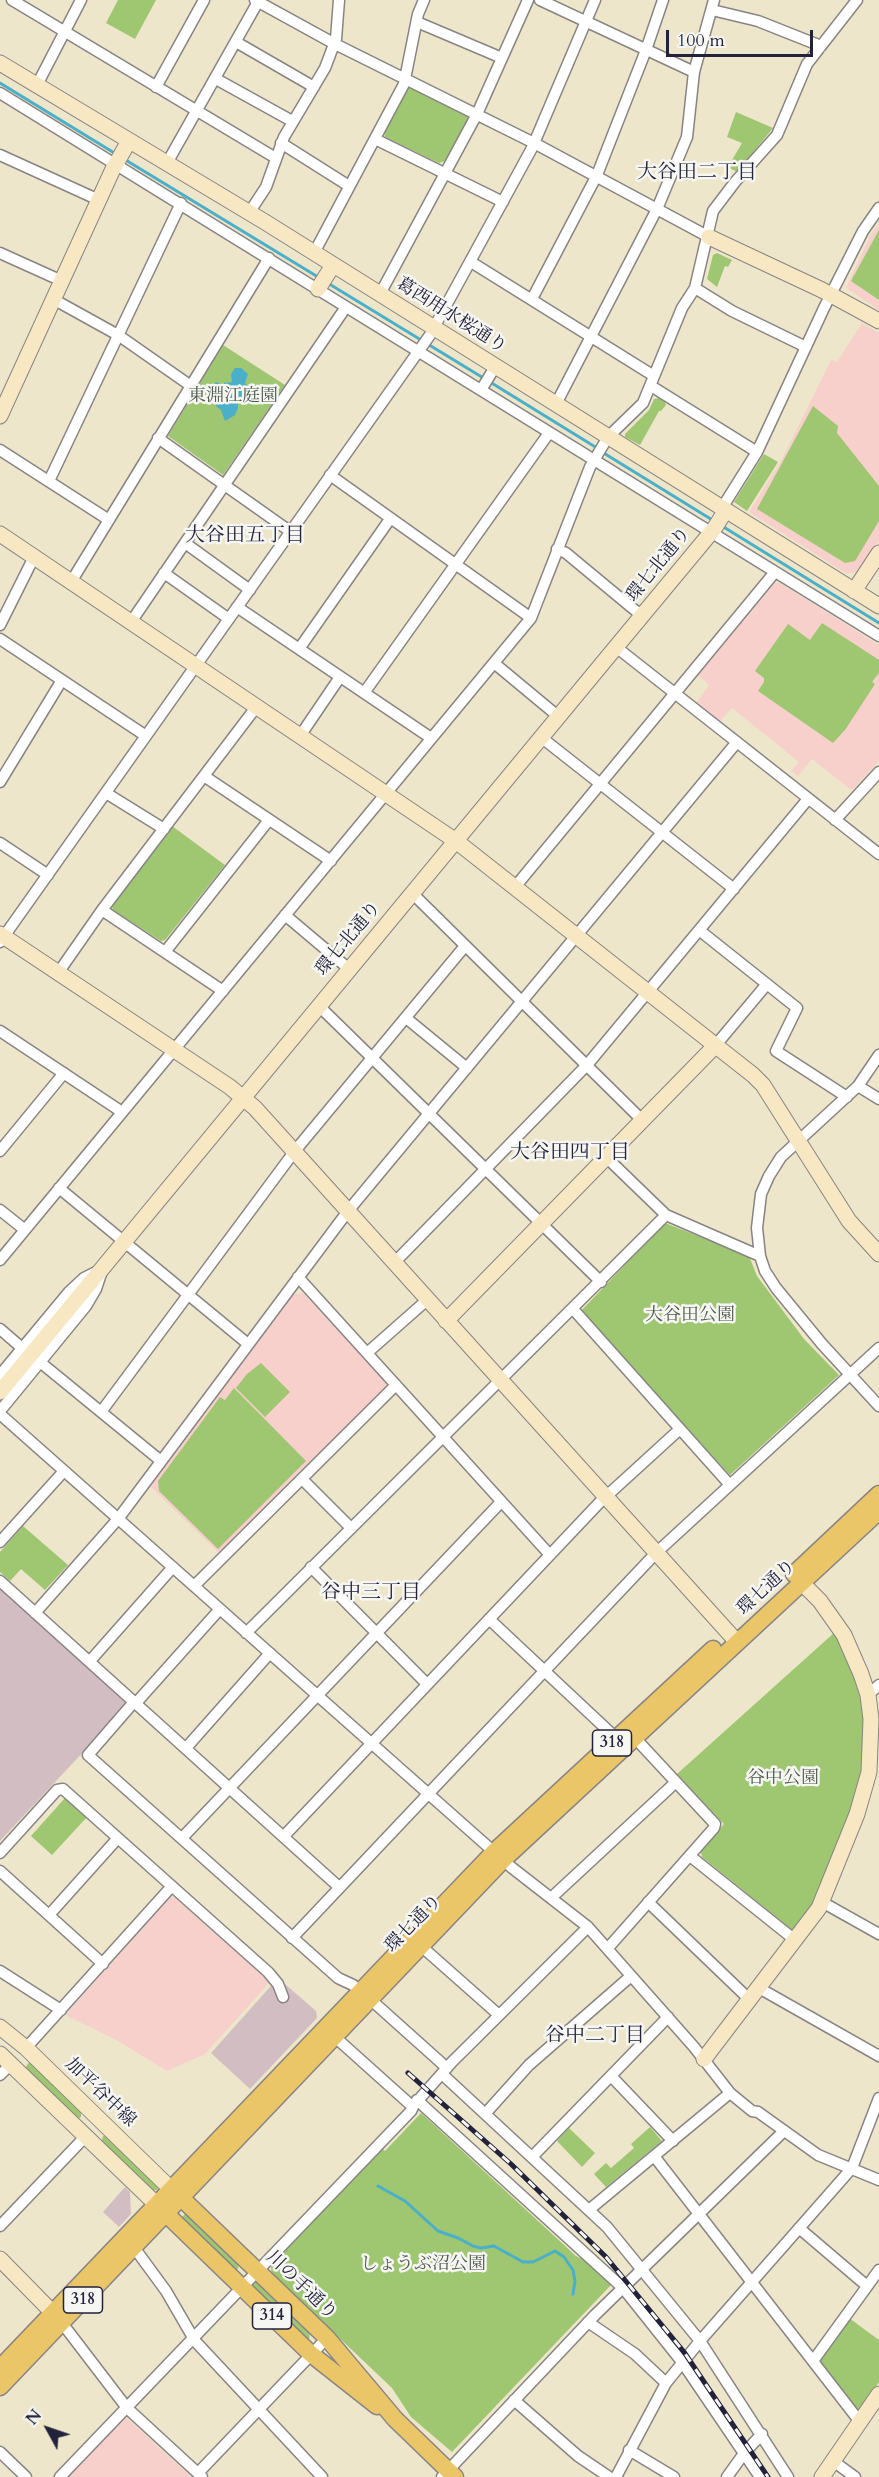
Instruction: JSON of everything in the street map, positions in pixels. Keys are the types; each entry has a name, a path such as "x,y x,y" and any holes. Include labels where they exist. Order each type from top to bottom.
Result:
{"main road":[{"name":"環七通り","path":"0,2387 57,2318 160,2208 335,2037 365,1995 421,1946 498,1856 635,1738 879,1494"},
{"name":"環七通り","path":"176,2193 498,1856 616,1738 801,1582 879,1511"},
{"name":"川の手通り","path":"176,2193 327,2338 395,2419 448,2475"},
{"name":"環七通り","path":"0,2368 133,2246 160,2208"},
{"name":"川の手通り","path":"160,2208 311,2354 395,2419"}],"street":[{"path":"12,0 274,158"},
{"path":"37,85 81,0"},
{"path":"156,87 204,0"},
{"path":"249,213 266,187 280,143 314,87 335,44 339,0"},
{"path":"314,253 406,79 417,22 424,0"},
{"path":"380,294 477,114 528,0"},
{"path":"540,0 694,72"},
{"path":"595,0 534,142 504,202 432,332 1,938 58,973 243,1097 733,1638"},
{"path":"532,299 597,175 663,0"},
{"path":"0,1260 531,618 557,549 600,450 643,404 682,308 695,288 709,237 713,211 735,182 777,135 807,64 857,0"},
{"path":"167,164 257,1 335,44 534,142 709,237 832,295 879,321"},
{"path":"555,404 657,209 687,137 694,72 713,5 821,46"},
{"path":"417,22 502,58"},
{"path":"236,42 314,87"},
{"name":"葛西用水桜通り","path":"0,63 37,85 121,154 167,164 314,253 330,269 380,294 432,332 555,404 600,450 719,519 879,606"},
{"path":"216,78 292,122"},
{"path":"0,93 121,154 181,204 346,307 482,388 549,432 600,450 719,519 774,572 879,636"},
{"path":"375,139 504,202"},
{"path":"280,143 349,186"},
{"path":"0,416 6,388 62,281 121,154"},
{"path":"1,158 99,200"},
{"path":"49,481 181,204"},
{"path":"719,519 757,452 863,231 879,208"},
{"path":"0,253 62,281"},
{"path":"71,582 269,258"},
{"path":"471,262 592,336 757,452"},
{"path":"318,289 330,269"},
{"path":"695,288 732,311 806,347"},
{"path":"53,299 118,335 191,386"},
{"path":"131,622 346,307"},
{"path":"482,388 494,370"},
{"path":"364,693 549,432"},
{"path":"158,438 291,532"},
{"path":"0,450 109,520"},
{"path":"330,475 531,618"},
{"path":"298,649 390,519"},
{"name":"環七北通り","path":"0,1392 542,738 719,519"},
{"path":"0,534 456,841 759,1080 849,1221 879,1254"},
{"path":"185,543 250,590"},
{"path":"557,549 566,553 642,616"},
{"path":"854,591 879,553"},
{"path":"0,625 34,557"},
{"path":"515,887 774,572"},
{"path":"164,573 229,619"},
{"path":"237,607 431,738"},
{"path":"0,639 146,736"},
{"path":"616,647 879,854"},
{"path":"494,663 559,717"},
{"path":"300,736 340,676"},
{"path":"0,782 62,680"},
{"path":"58,973 102,910 257,706"},
{"path":"542,738 734,889"},
{"path":"35,1613 118,1519 348,1211 737,742"},
{"path":"835,820 879,772"},
{"path":"204,776 331,861"},
{"path":"106,793 164,829"},
{"path":"394,1263 586,1065 808,799"},
{"path":"165,952 269,820"},
{"path":"0,843 48,875"},
{"path":"412,893 642,1120"},
{"path":"102,910 223,991"},
{"path":"285,915 349,969"},
{"path":"699,930 797,1008 776,1051 847,1097"},
{"path":"101,1412 294,1152 465,946"},
{"path":"446,1321 715,1046 767,984"},
{"path":"319,1006 601,1282"},
{"path":"406,1018 467,1068"},
{"path":"2,1035 122,1112"},
{"path":"879,1056 858,1086 782,1157 769,1176 761,1194 756,1228 760,1256 776,1288 879,1406"},
{"path":"0,1150 64,1073"},
{"path":"858,1086 879,1099"},
{"path":"606,1157 666,1215 760,1256"},
{"path":"59,1188 248,1344"},
{"path":"0,1210 25,1230"},
{"path":"246,1632 666,1215"},
{"path":"0,1375 69,1292 84,1278 103,1268"},
{"path":"103,1268 96,1289 86,1306 0,1413 498,1856 588,1927 704,2059 730,2093 752,2111 758,2112 818,2155 879,2180"},
{"path":"298,1277 550,1555"},
{"path":"367,1353 427,1300"},
{"path":"573,1309 730,1485"},
{"path":"0,1329 22,1348"},
{"path":"292,1938 656,1553 879,1348"},
{"path":"40,1362 161,1461"},
{"path":"194,1586 396,1386"},
{"path":"284,1836 606,1497 680,1429"},
{"path":"0,1542 64,1471"},
{"path":"302,1479 351,1528"},
{"path":"182,1838 501,1502"},
{"path":"90,1661 172,1567"},
{"path":"311,1567 428,1684"},
{"path":"0,1581 339,1887"},
{"path":"704,2059 822,1902 857,1814 869,1772 874,1696 844,1635 820,1601 801,1582"},
{"path":"220,1610 88,1755 338,1978 353,1985 365,1995 445,2071 486,2114 590,2210 643,2269 700,2341 788,2477"},
{"path":"489,1619 616,1738"},
{"path":"186,1748 270,1653"},
{"path":"608,1948 690,1856 715,1824 635,1738"},
{"path":"551,1898 676,1782"},
{"path":"0,1853 57,1790 63,1789 268,1972 278,1984 283,1997"},
{"path":"49,1915 118,1838"},
{"path":"690,1856 795,1940"},
{"path":"0,1871 103,1964"},
{"path":"160,2208 3,2064 26,2048 172,1886"},
{"path":"648,1902 754,1994 879,2056"},
{"path":"822,1902 879,1934"},
{"path":"60,2477 256,2270 356,2171 445,2071 588,1927"},
{"path":"421,1946 499,2015"},
{"path":"0,1971 61,2010"},
{"path":"486,2114 529,2065 631,1976"},
{"path":"533,2156 668,2017"},
{"name":"加平谷中線","path":"0,2027 26,2048 176,2193"},
{"path":"335,2037 415,2103 623,2288 682,2362 760,2477"},
{"path":"612,2077 673,2141"},
{"path":"590,2210 730,2093"},
{"path":"616,2477 666,2383 682,2362 852,2168 879,2098"},
{"path":"0,2226 101,2120"},
{"path":"448,2475 514,2400 588,2322 784,2131"},
{"path":"654,2156 860,2421"},
{"path":"799,2229 867,2286"},
{"path":"133,2246 166,2291 193,2338 322,2477"},
{"path":"0,2259 57,2318 127,2408 200,2475 327,2338"},
{"path":"813,2361 879,2270"},
{"path":"588,2322 635,2354 666,2383"},
{"path":"822,2477 879,2394"},
{"path":"514,2400 578,2456 609,2477"},
{"path":"727,2477 745,2452 762,2434"},
{"path":"629,2450 674,2477"},
{"path":"0,2452 26,2477"},
{"path":"833,2461 855,2477"}],"shaded area":[{"path":"879,224 879,310 846,288 871,234"},
{"path":"862,323 879,333 879,541 859,571 847,574 749,512 782,459 831,360 837,362"},
{"path":"775,583 780,583 879,645 879,761 853,789 812,759 798,776 791,771 799,762 732,708 720,721 697,702 709,685 698,675"},
{"path":"303,1293 387,1382 387,1388 219,1553 150,1486 294,1294"},
{"path":"0,1589 127,1700 128,1704 0,1841"},
{"path":"170,1897 175,1898 270,1982 205,2054 167,2071 118,2041 67,2016 67,2013"},
{"path":"278,1978 316,2011 317,2018 250,2089 211,2053"},
{"path":"125,2187 130,2192 131,2214 119,2227 103,2212"},
{"path":"123,2418 128,2419 191,2477 67,2477"}],"green space":[{"path":"118,0 156,0 135,39 106,23"},
{"path":"409,86 468,118 445,161 439,163 385,137 384,132"},
{"path":"736,112 773,128 737,172 728,167 742,143 727,137"},
{"path":"879,230 879,300 851,281"},
{"path":"717,253 732,260 728,267 725,266 717,287 707,279 713,255"},
{"name":"東淵江庭園","path":"223,345 285,385 223,475 168,436"},
{"path":"659,398 666,405 659,411 640,445 625,437 625,434 649,410 654,399"},
{"path":"813,406 838,426 837,433 879,486 879,521 855,561 845,563 757,509"},
{"path":"764,454 778,462 747,511 734,502"},
{"path":"822,623 879,660 879,673 872,682 875,684 845,730 833,743 758,691 764,678 755,671 788,624 810,640"},
{"path":"172,826 225,865 165,940 161,941 113,910 112,906"},
{"name":"大谷田公園","path":"665,1223 749,1256 757,1276 804,1339 839,1375 730,1475 580,1312"},
{"path":"261,1363 290,1392 265,1417 236,1388 247,1374"},
{"path":"234,1388 306,1461 218,1549 159,1491 158,1481 220,1397 225,1400"},
{"path":"23,1526 68,1565 45,1590 21,1569 10,1581 0,1572 0,1552"},
{"name":"谷中公園","path":"835,1632 844,1646 864,1711 861,1777 856,1798 815,1903 795,1929 791,1929 702,1857 701,1852 724,1824 677,1774"},
{"path":"65,1798 87,1817 52,1855 31,1836"},
{"path":"29,2062 32,2062 81,2111 81,2117 78,2119 24,2070"},
{"name":"しょうぶ沼公園","path":"421,2113 576,2256 587,2261 611,2285 452,2452 411,2417 392,2388 272,2274 270,2262 381,2147 385,2151"},
{"path":"650,2127 662,2141 606,2187 594,2174 606,2163 611,2168 634,2148 631,2144"},
{"path":"569,2128 595,2153 582,2167 557,2141"},
{"path":"106,2135 159,2187 157,2190 151,2191 101,2143 103,2136"},
{"path":"186,2213 239,2262 238,2269 235,2270 181,2218"},
{"path":"256,2282 310,2333 309,2340 306,2341 251,2287"},
{"path":"849,2318 879,2340 879,2382 860,2409 855,2409 820,2364 820,2358"}],"water":[{"path":"235,368 241,368 248,374 245,383 249,389 245,400 238,401 235,415 225,421 221,410 216,406 219,396 210,391 216,382 222,385 232,382 231,374"}],"waterway":[{"path":"0,83 116,154"},
{"path":"124,159 318,277"},
{"path":"326,282 485,379"},
{"path":"490,382 597,448"},
{"path":"602,452 714,521"},
{"path":"722,526 879,623"},
{"path":"378,2186 405,2201 438,2231 473,2246 481,2248 494,2246 523,2262 533,2262 555,2251 564,2257 573,2270 575,2281 573,2294"}],"railway":[{"path":"408,2073 511,2164 606,2257 684,2352 768,2477"}],"district":[{"name":"大谷田二丁目","path":"697,173"},
{"name":"大谷田五丁目","path":"245,536"},
{"name":"大谷田四丁目","path":"570,1153"},
{"name":"谷中三丁目","path":"371,1593"},
{"name":"谷中二丁目","path":"595,2036"}]}
